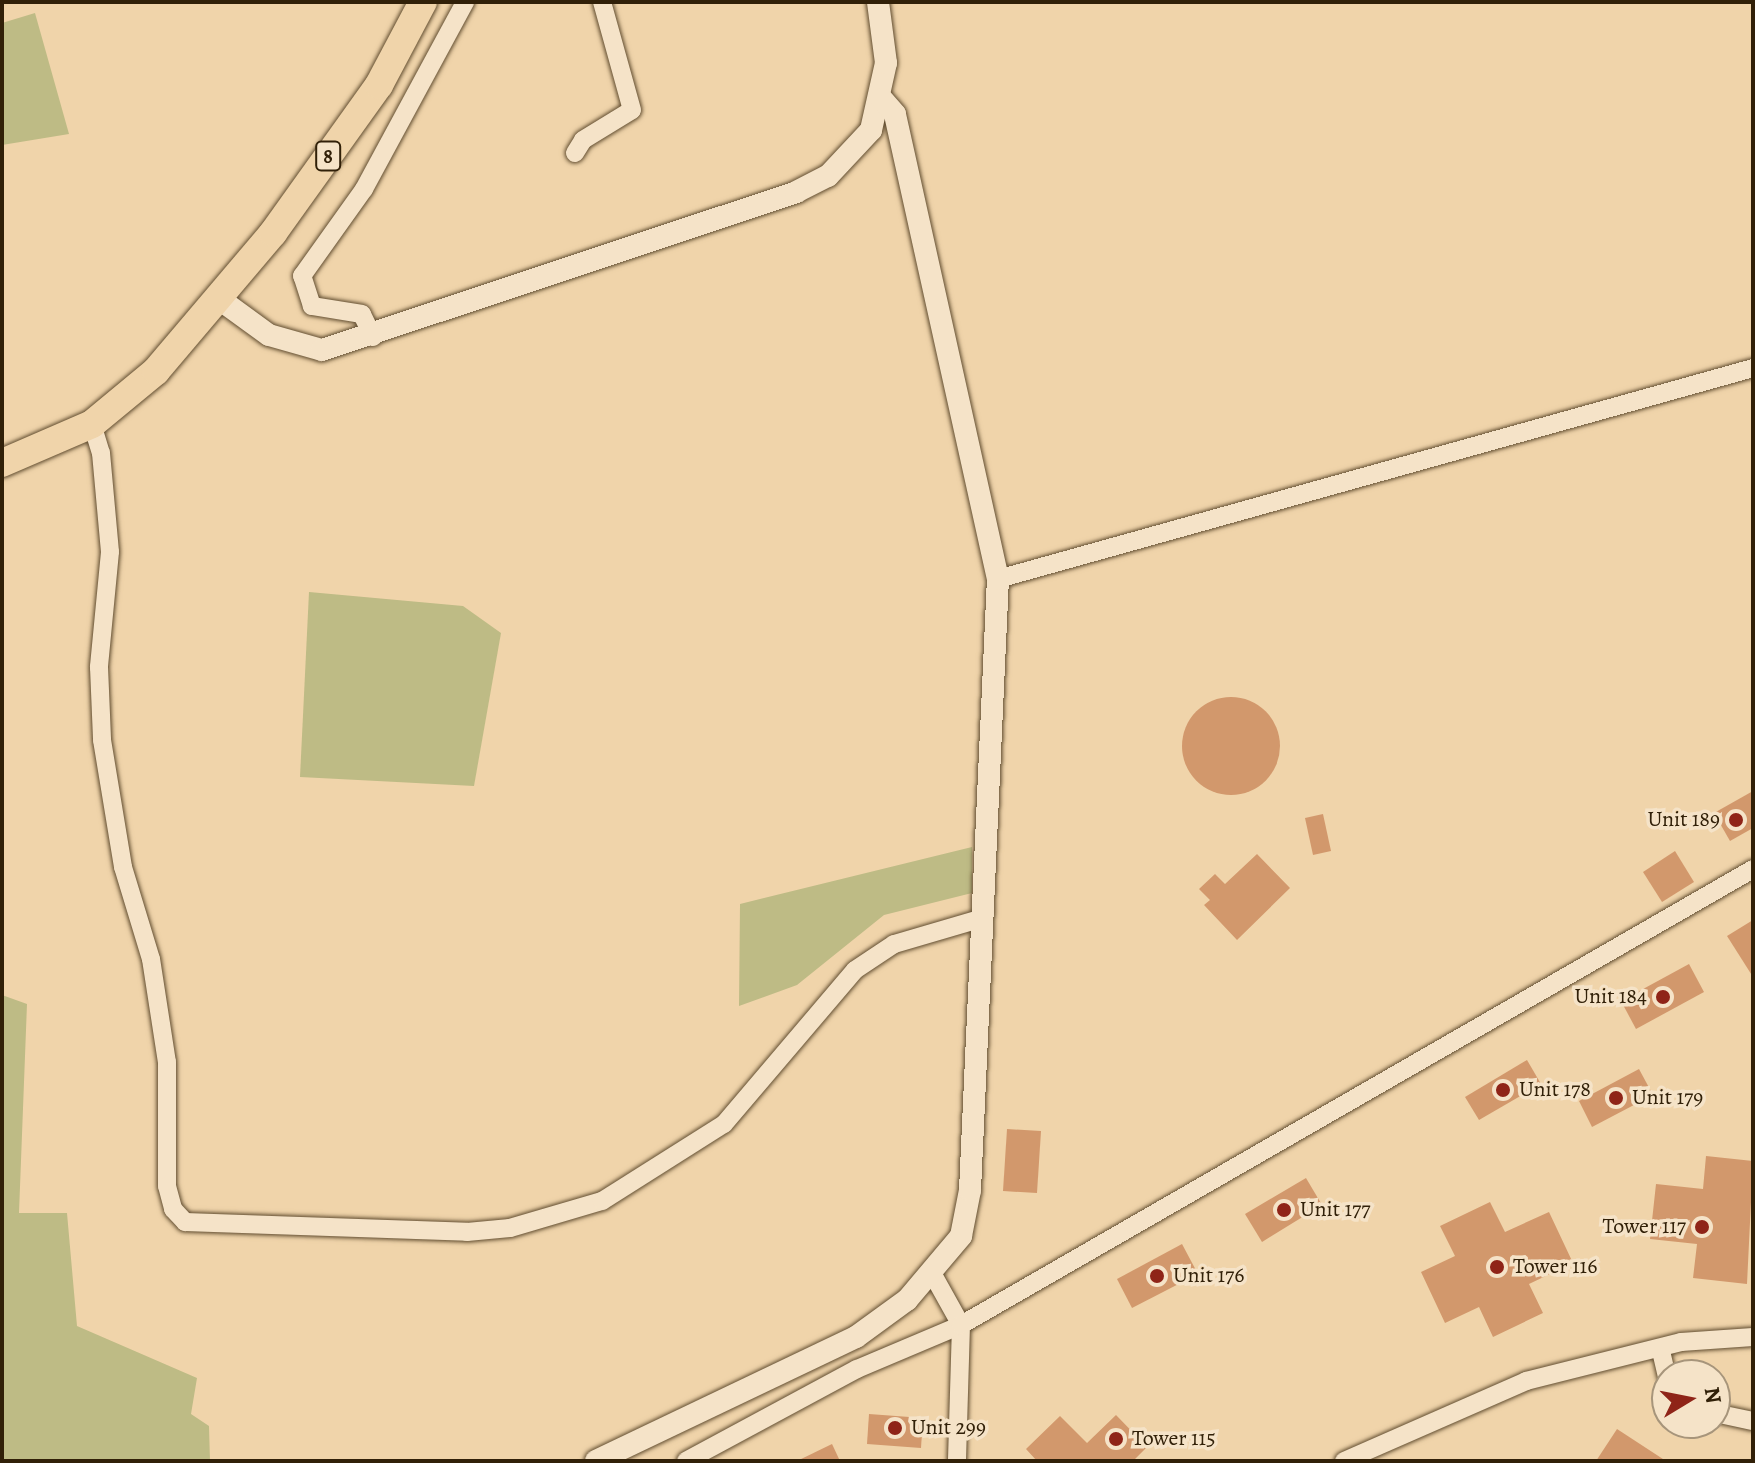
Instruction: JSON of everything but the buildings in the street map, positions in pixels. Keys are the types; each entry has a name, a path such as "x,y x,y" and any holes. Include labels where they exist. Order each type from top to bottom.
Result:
{"main road":[{"name":"8","path":"2,463 92,424 156,371 218,298 379,85 423,2"}],"street":[{"path":"373,337 362,314 312,306 302,276 364,189 465,2"},
{"path":"575,153 583,140 632,110 602,2"},
{"path":"218,298 298,348 322,350 373,337 796,192 854,155 882,99 886,63 878,2"},
{"path":"596,1461 856,1337 932,1273 961,1236 970,1190 998,579 895,114 882,99"},
{"path":"998,579 1753,368"},
{"path":"92,424 101,453 110,552 99,667 102,740 123,867 151,959 167,1062 167,1186 173,1209 185,1222 467,1232 510,1228 602,1201 724,1124 855,970 894,944 983,918"},
{"path":"686,1461 857,1369 961,1325 1753,869"},
{"path":"932,1273 961,1325 957,1461"},
{"path":"1344,1461 1526,1381 1661,1351 1681,1342 1753,1337"},
{"path":"1661,1351 1663,1359"},
{"path":"1731,1416 1753,1421"}],"shaded area":[{"path":"35,13 69,134 2,145 2,23"},
{"path":"309,592 463,606 501,633 474,786 300,777"},
{"path":"972,847 972,893 884,915 797,985 739,1006 740,904"},
{"path":"2,995 27,1004 19,1213 67,1213 77,1326 197,1378 191,1414 209,1426 210,1461 2,1461"}],"place":[{"name":"Unit 189","path":"1736,820"},
{"name":"Unit 184","path":"1663,997"},
{"name":"Unit 178","path":"1503,1090"},
{"name":"Unit 179","path":"1616,1098"},
{"name":"Unit 177","path":"1284,1210"},
{"name":"Tower 117","path":"1702,1227"},
{"name":"Tower 116","path":"1497,1267"},
{"name":"Unit 176","path":"1157,1276"},
{"name":"Unit 299","path":"895,1428"},
{"name":"Tower 115","path":"1116,1439"}]}
